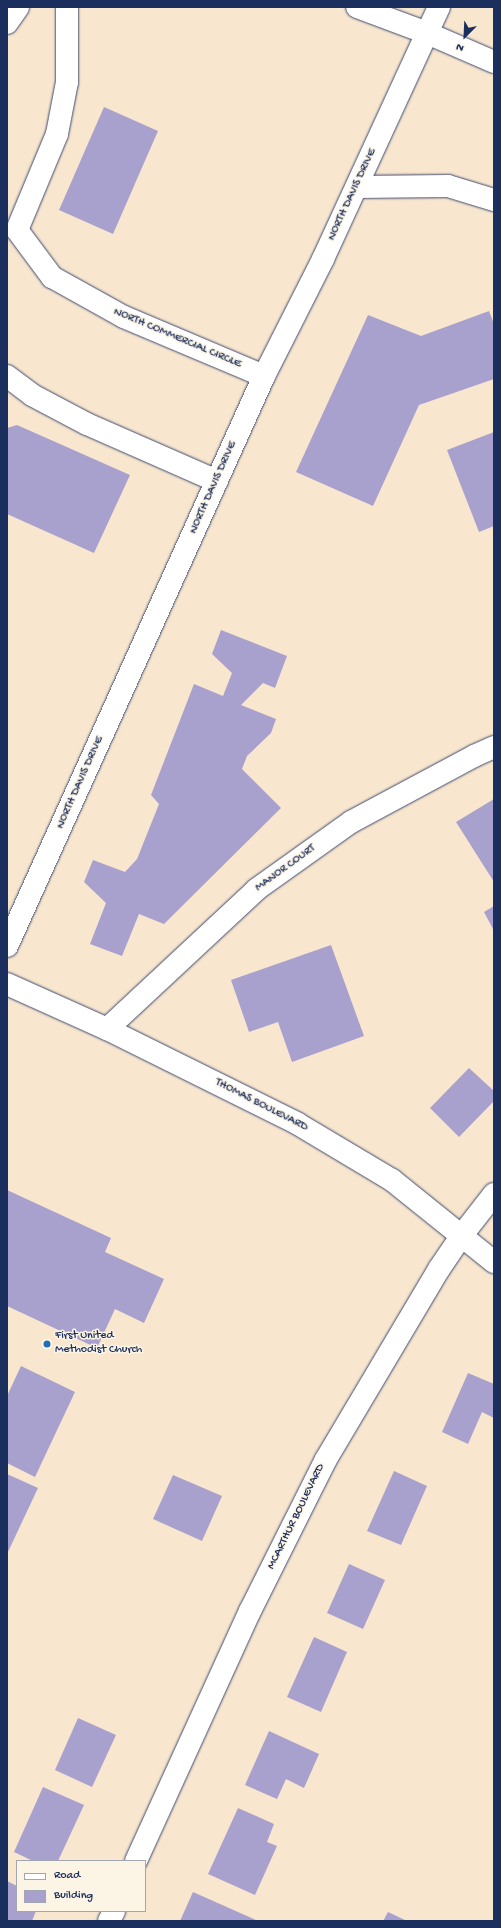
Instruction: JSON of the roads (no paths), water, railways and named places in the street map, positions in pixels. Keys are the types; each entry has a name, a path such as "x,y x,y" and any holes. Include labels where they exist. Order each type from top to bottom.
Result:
{"street":[{"path":"7,23 18,7"},
{"name":"NORTH COMMERCIAL CIRCLE","path":"66,7 67,82 57,134 17,230 52,277 124,318 264,376"},
{"path":"357,7 427,33 494,62"},
{"name":"NORTH DAVIS DRIVE","path":"7,946 264,376 323,259 439,7"},
{"path":"357,187 448,186 494,200"},
{"path":"7,376 32,395 87,424 217,481"},
{"name":"MANOR COURT","path":"107,1029 257,889 351,822 474,756 494,747"},
{"name":"THOMAS BOULEVARD","path":"7,984 107,1029 298,1124 392,1180 494,1262"},
{"name":"MCARTHUR BOULEVARD","path":"136,1860 250,1611 325,1461 439,1269 462,1235 494,1194"},
{"path":"109,1921 114,1912"}],"place":[{"name":"First United Methodist Church","path":"47,1344"}]}
